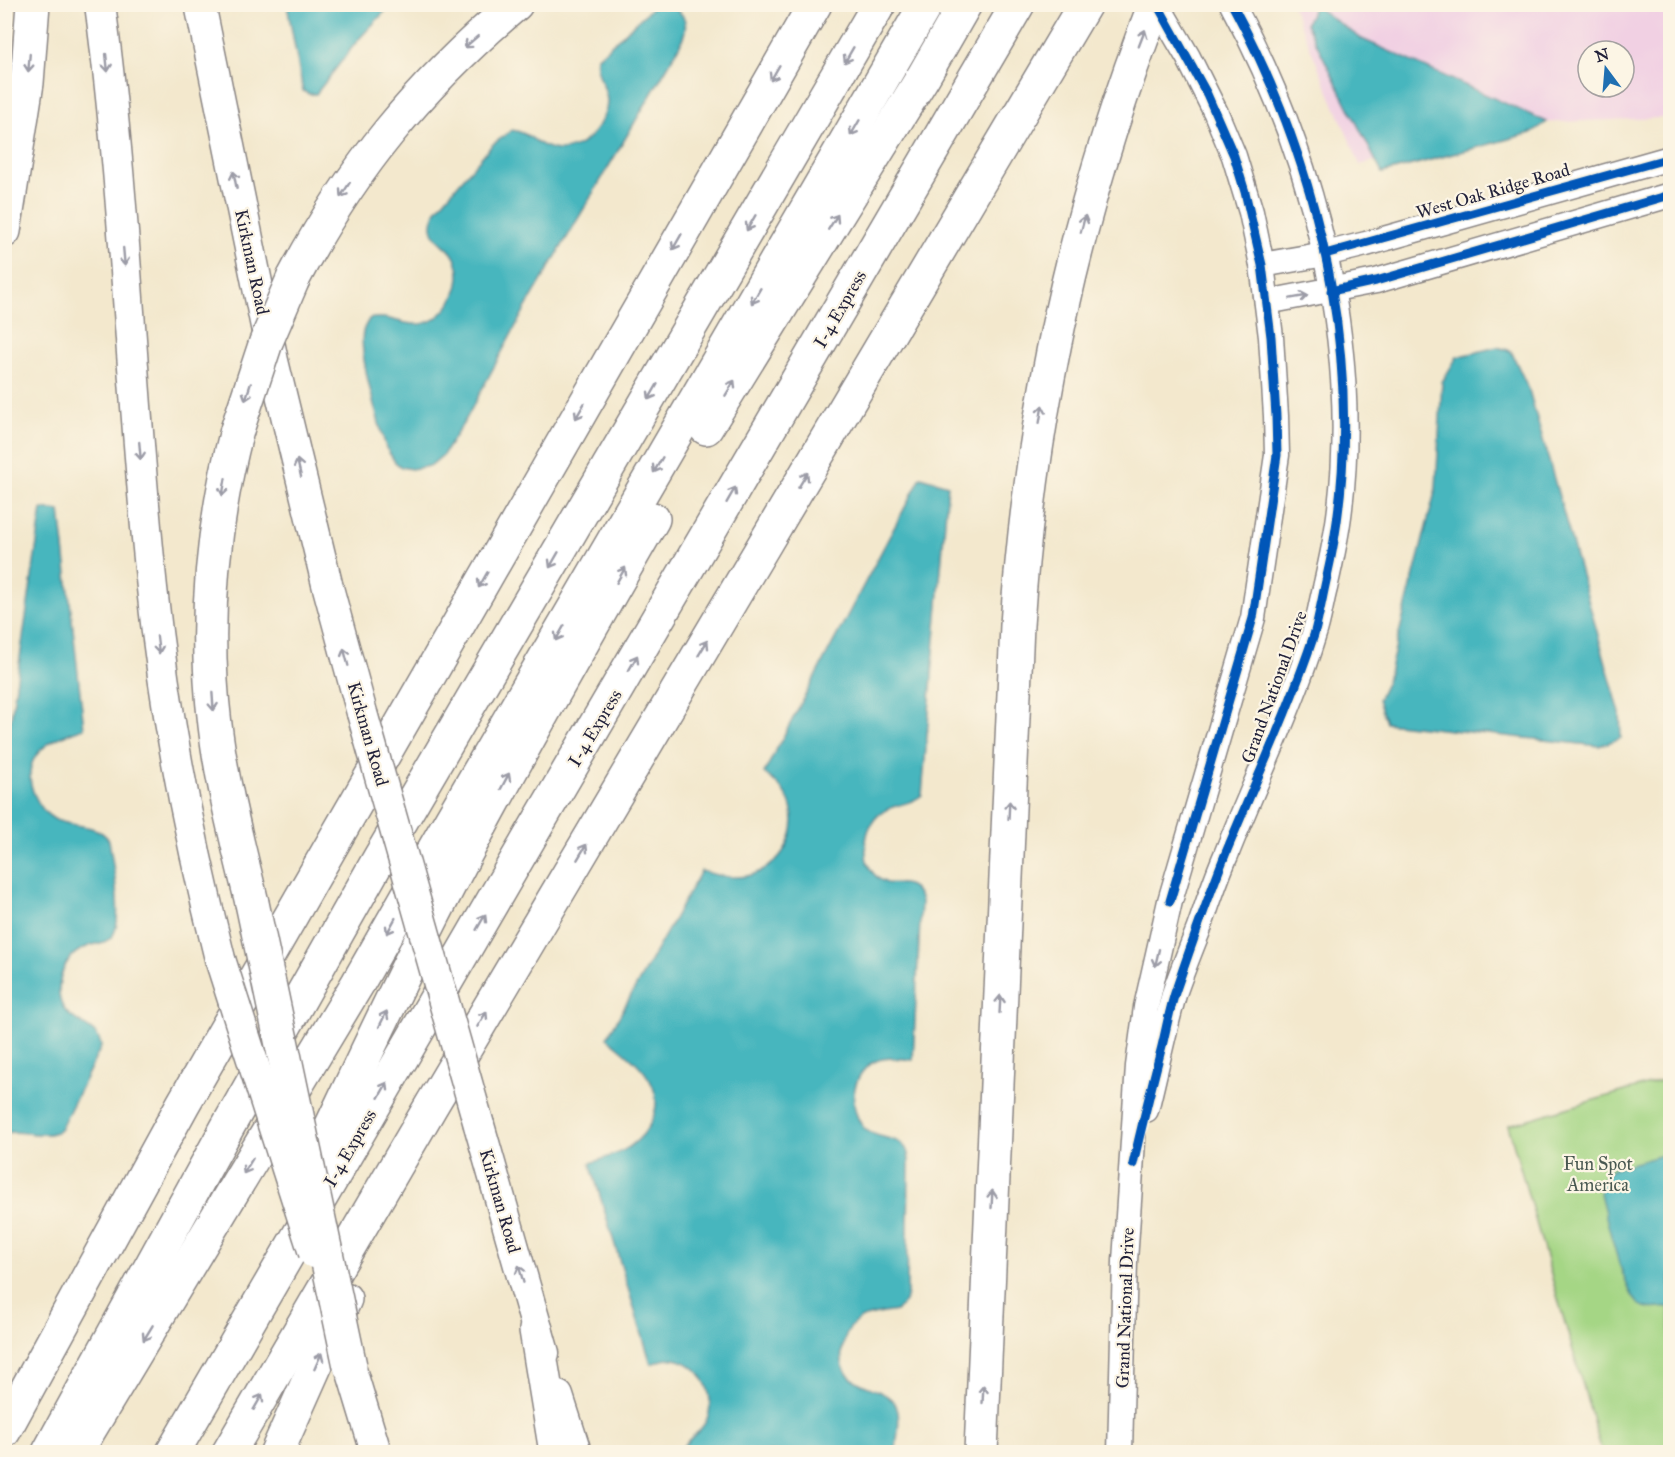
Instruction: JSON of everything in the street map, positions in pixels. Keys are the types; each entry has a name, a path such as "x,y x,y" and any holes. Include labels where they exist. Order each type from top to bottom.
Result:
{"highway":[{"path":"4,231 26,92 33,4"},
{"path":"350,1366 221,762 213,706 210,648 211,599 217,531 226,474 237,430 266,342 293,279 341,196 387,133 424,89 458,55 516,4"},
{"path":"4,1431 174,1120 300,897 815,4"},
{"path":"49,1452 227,1128 379,860 879,4"},
{"path":"76,1452 358,983 926,4"},
{"path":"195,1413 404,975 455,873 539,716 711,419 912,95 965,4"},
{"name":"I-4 Express","path":"173,1452 528,840 1018,4"},
{"path":"229,1452 431,1106 1085,4"},
{"path":"981,1452 1017,626 1026,523 1046,385 1081,232 1114,116 1156,4"},
{"path":"277,1452 431,1106"},
{"path":"536,1330 556,1452"}],"main road":[{"path":"100,4 114,131 145,522 157,635 171,730 193,851 220,959 376,1452"},
{"path":"187,4 202,42 219,97"},
{"name":"Kirkman Road","path":"200,4 273,361 320,556 536,1330 576,1452"}],"street":[{"name":"Grand National Drive","path":"1120,1452 1125,1261 1138,1066 1146,1007 1170,901 1255,608 1277,455 1276,406 1267,302 1251,212 1234,156 1207,94 1156,4"},
{"name":"Grand National Drive","path":"1133,1164 1176,990 1225,856 1271,748 1314,633 1340,507 1344,425 1340,356 1325,254 1311,196 1289,129 1264,68 1232,4"},
{"name":"West Oak Ridge Road","path":"1262,265 1325,254 1671,159"},
{"path":"1267,302 1376,281 1671,195"}],"shaded area":[{"path":"1292,5 1670,5 1670,116 1510,124 1360,165"}],"green space":[{"name":"Fun Spot America","path":"1670,1078 1670,1452 1602,1452 1508,1125"}],"water":[{"path":"287,4 391,5 358,40 316,94 309,94 303,91"},
{"path":"665,5 682,14 685,21 684,35 526,307 466,419 443,455 430,466 411,469 401,467 386,448 366,372 362,343 363,330 369,319 378,318 421,324 431,321 446,309 455,294 459,277 452,253 433,232 432,224 436,210 492,145 512,130 523,133 555,150 574,147 590,137 601,122 607,106 605,90 597,69 597,58 653,7"},
{"path":"1315,6 1362,39 1547,122 1531,133 1382,173 1306,23"},
{"path":"1497,347 1511,351 1529,390 1620,713 1621,738 1599,746 1386,723 1378,700 1387,681 1436,488 1442,382 1457,357"},
{"path":"921,477 948,485 922,795 879,814 870,826 866,840 868,864 875,876 887,883 910,886 917,892 921,901 913,1060 894,1058 876,1061 861,1073 854,1092 856,1111 865,1129 899,1142 908,1152 907,1294 905,1302 896,1311 864,1317 852,1325 847,1332 841,1357 844,1369 851,1377 881,1392 896,1406 899,1422 896,1452 680,1452 706,1421 710,1400 704,1380 689,1365 680,1360 669,1359 651,1364 590,1163 610,1157 637,1141 650,1125 656,1103 655,1091 643,1070 607,1038 701,871 729,877 747,876 770,865 780,856 786,846 793,822 792,809 783,790 764,773"},
{"path":"42,509 60,511 84,728 60,737 41,750 34,758 30,780 34,794 51,817 61,822 97,830 109,840 116,889 117,916 116,927 111,938 75,953 66,964 59,984 61,1003 66,1011 94,1032 99,1038 101,1047 60,1130 47,1134 4,1133 5,759"},
{"path":"1670,1153 1670,1307 1650,1308 1639,1304 1627,1284 1615,1251 1599,1189 1604,1177 1613,1169"}],"cycle path":[{"path":"1157,4 1207,94 1234,156 1245,192 1262,265 1271,337 1277,455 1253,618 1170,901"},
{"path":"1133,1164 1177,987 1219,871 1283,718 1314,635 1339,508 1344,433 1341,359 1331,285 1315,212 1293,140 1265,71 1232,4"},
{"path":"1325,254 1670,158"},
{"path":"1331,291 1376,281 1670,195"}]}
